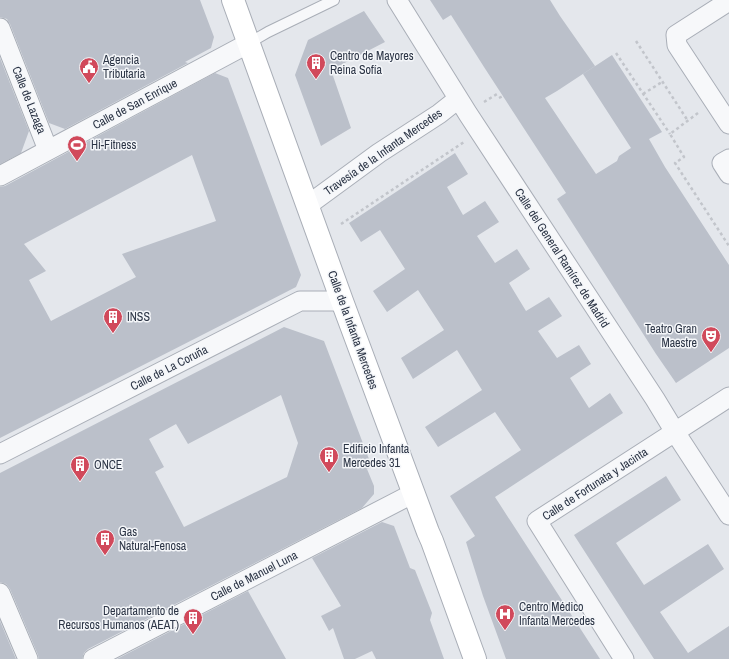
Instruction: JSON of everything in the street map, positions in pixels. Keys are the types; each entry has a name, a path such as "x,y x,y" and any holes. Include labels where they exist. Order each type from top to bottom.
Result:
{"street":[{"name":"Calle de la Infanta Mercedes","path":"233,0 342,301 475,659"},
{"name":"Calle del General Ramírez de Madrid","path":"397,0 458,99 651,393 729,515"},
{"path":"729,2 676,36 677,45 729,124"},
{"name":"Calle de Lazaga","path":"0,28 48,150"},
{"name":"Calle de San Enrique","path":"0,176 249,43"},
{"name":"Travesía de la Infanta Mercedes","path":"308,205 379,153 458,99"},
{"path":"729,159 722,163 729,174"},
{"name":"Calle de La Coruña","path":"0,454 300,301 342,301"},
{"name":"Calle de Fortunata y Jacinta","path":"624,659 537,522 729,397"},
{"name":"Calle de Manuel Luna","path":"93,659 414,493"},
{"path":"0,593 28,659"}],"lane":[{"path":"249,43 268,32 334,0"}],"path":[{"path":"636,41 688,121"},
{"path":"616,53 684,157 676,163 729,246"},
{"path":"643,94 662,82"},
{"path":"499,98 503,96"},
{"path":"670,134 700,112"},
{"path":"341,224 467,140"}],"building":[{"path":"0,0 200,0 214,37 211,48 185,62 188,63 65,129 49,123 10,24 7,19 0,17"},
{"path":"430,0 550,0 595,66 545,98 596,174 617,161 619,156 631,148 583,74 612,55 662,132 649,139 665,167 729,265 729,348 676,383 557,199 566,193 451,15 443,20"},
{"name":"Centro de Mayores Reina Sofía","path":"364,11 385,42 331,70 351,128 321,146 295,75 308,40"},
{"path":"0,58 29,131 21,153 0,164"},
{"path":"215,73 228,78 301,275 296,287 0,438 0,187 5,186","holes":["192,155 216,221 122,254 136,277 51,321 29,280 46,271 24,244"]},
{"path":"455,153 468,174 447,187 463,215 485,201 499,222 477,236 495,263 517,249 530,269 509,283 526,311 549,297 562,316 538,331 557,358 579,345 591,364 570,378 589,408 610,393 623,413 495,497 600,659 506,659 483,596 466,542 475,536 450,496 521,450 495,412 438,447 425,427 482,390 457,350 413,379 401,358 444,330 418,290 387,312 373,291 405,269 380,230 361,242 349,223"},
{"path":"284,327 324,341 372,467 367,469 374,486 374,494 362,508 88,649 84,653 82,659 39,659 10,589 6,584 0,582 0,473","holes":["281,395 298,443 287,477 184,527 155,472 164,467 149,439 176,424 188,444"]},
{"path":"666,476 681,500 616,543 644,585 708,544 724,569 660,612 688,653 729,626 729,659 654,659 574,535"},
{"path":"382,522 394,526 410,568 415,570 432,613 430,620 444,659 376,659 372,651 355,659 344,659 333,628 329,631 321,616 341,606 312,558"},
{"path":"248,591 286,659 117,659"},
{"path":"0,621 16,659 0,659"}],"place":[{"name":"Centro de Mayores Reina Sofía","path":"316,80"},
{"name":"Agencia Tributaria","path":"89,84"},
{"name":"Hi-Fitness","path":"77,162"},
{"name":"INSS","path":"113,334"},
{"name":"Teatro Gran Maestre","path":"711,353"},
{"name":"Edificio Infanta Mercedes 31","path":"329,473"},
{"name":"ONCE","path":"80,482"},
{"name":"Gas Natural-Fenosa","path":"105,556"},
{"name":"Centro Médico Infanta Mercedes","path":"505,631"},
{"name":"Departamento de Recursos Humanos (AEAT)","path":"193,635"}]}
